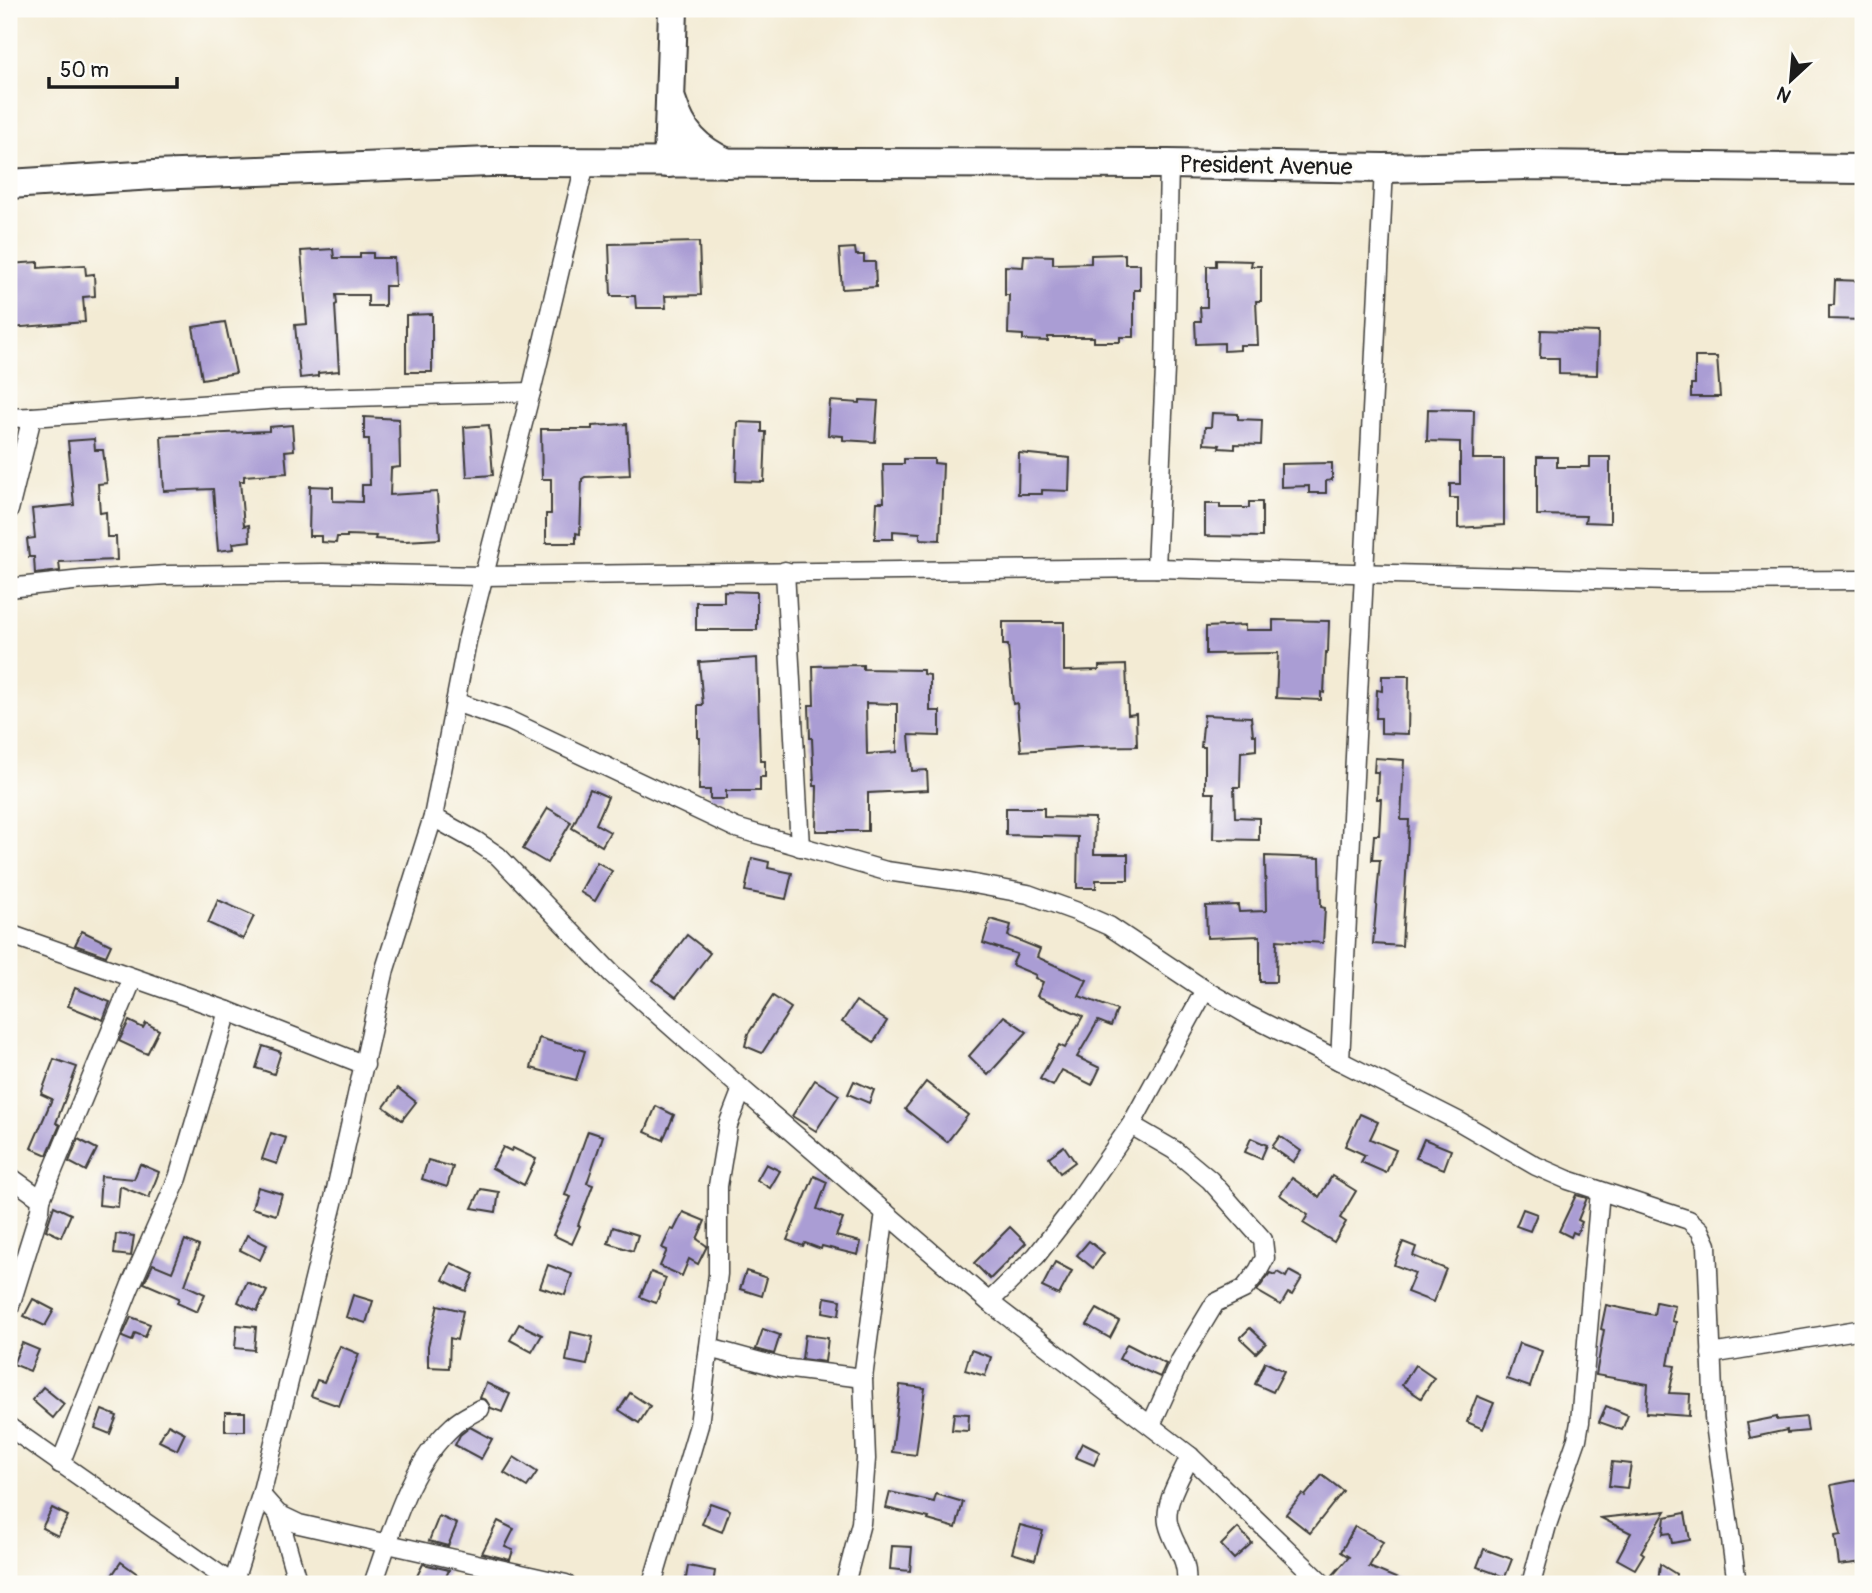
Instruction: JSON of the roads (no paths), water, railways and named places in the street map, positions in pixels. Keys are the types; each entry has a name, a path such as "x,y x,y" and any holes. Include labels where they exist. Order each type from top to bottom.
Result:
{"main road":[{"path":"668,163 673,9"},
{"path":"670,96 677,118 690,138 707,153 728,163"},
{"path":"618,163 637,151 652,136 663,117 670,96"},
{"name":"President Avenue","path":"9,184 154,174 490,162 1169,164 1384,168 1529,165 1863,169"}],"street":[{"path":"9,1427 233,1584 261,1495 365,1065 385,970 433,817 483,576 531,392 584,164"},
{"path":"1156,568 1165,369 1169,164"},
{"path":"1340,1061 1384,168"},
{"path":"9,418 282,399 531,392"},
{"path":"9,510 32,417"},
{"path":"9,588 167,575 323,573 483,576 1156,568 1670,581 1863,580"},
{"path":"785,571 800,847"},
{"path":"455,702 510,721 736,828 886,871 1028,894 1075,911 1109,926 1205,990 1248,1015 1460,1122 1536,1166 1600,1191 1689,1220 1700,1230 1707,1245 1714,1418 1737,1584"},
{"path":"433,817 498,856 612,974 742,1089 989,1302 1190,1456 1323,1584"},
{"path":"9,934 228,1011 365,1065"},
{"path":"9,1309 40,1210 41,1199 133,978"},
{"path":"989,1302 1036,1256 1131,1125 1205,990"},
{"path":"60,1464 130,1287 178,1178 228,1011"},
{"path":"652,1584 699,1425 718,1274 718,1186 728,1125 742,1089"},
{"path":"1131,1125 1174,1150 1210,1180 1263,1240 1266,1249 1265,1258 1258,1271 1244,1289 1215,1303 1180,1361 1151,1425"},
{"path":"9,1176 41,1199"},
{"path":"1531,1584 1580,1422 1600,1191"},
{"path":"845,1584 861,1523 866,1459 863,1378 885,1212"},
{"path":"1712,1354 1863,1329"},
{"path":"709,1348 783,1368 863,1378"},
{"path":"373,1584 405,1494 422,1464 455,1424 480,1409"},
{"path":"1186,1584 1188,1570 1168,1521 1171,1497 1190,1456"},
{"path":"261,1495 278,1514 298,1584"},
{"path":"278,1514 315,1528 566,1584"}]}
